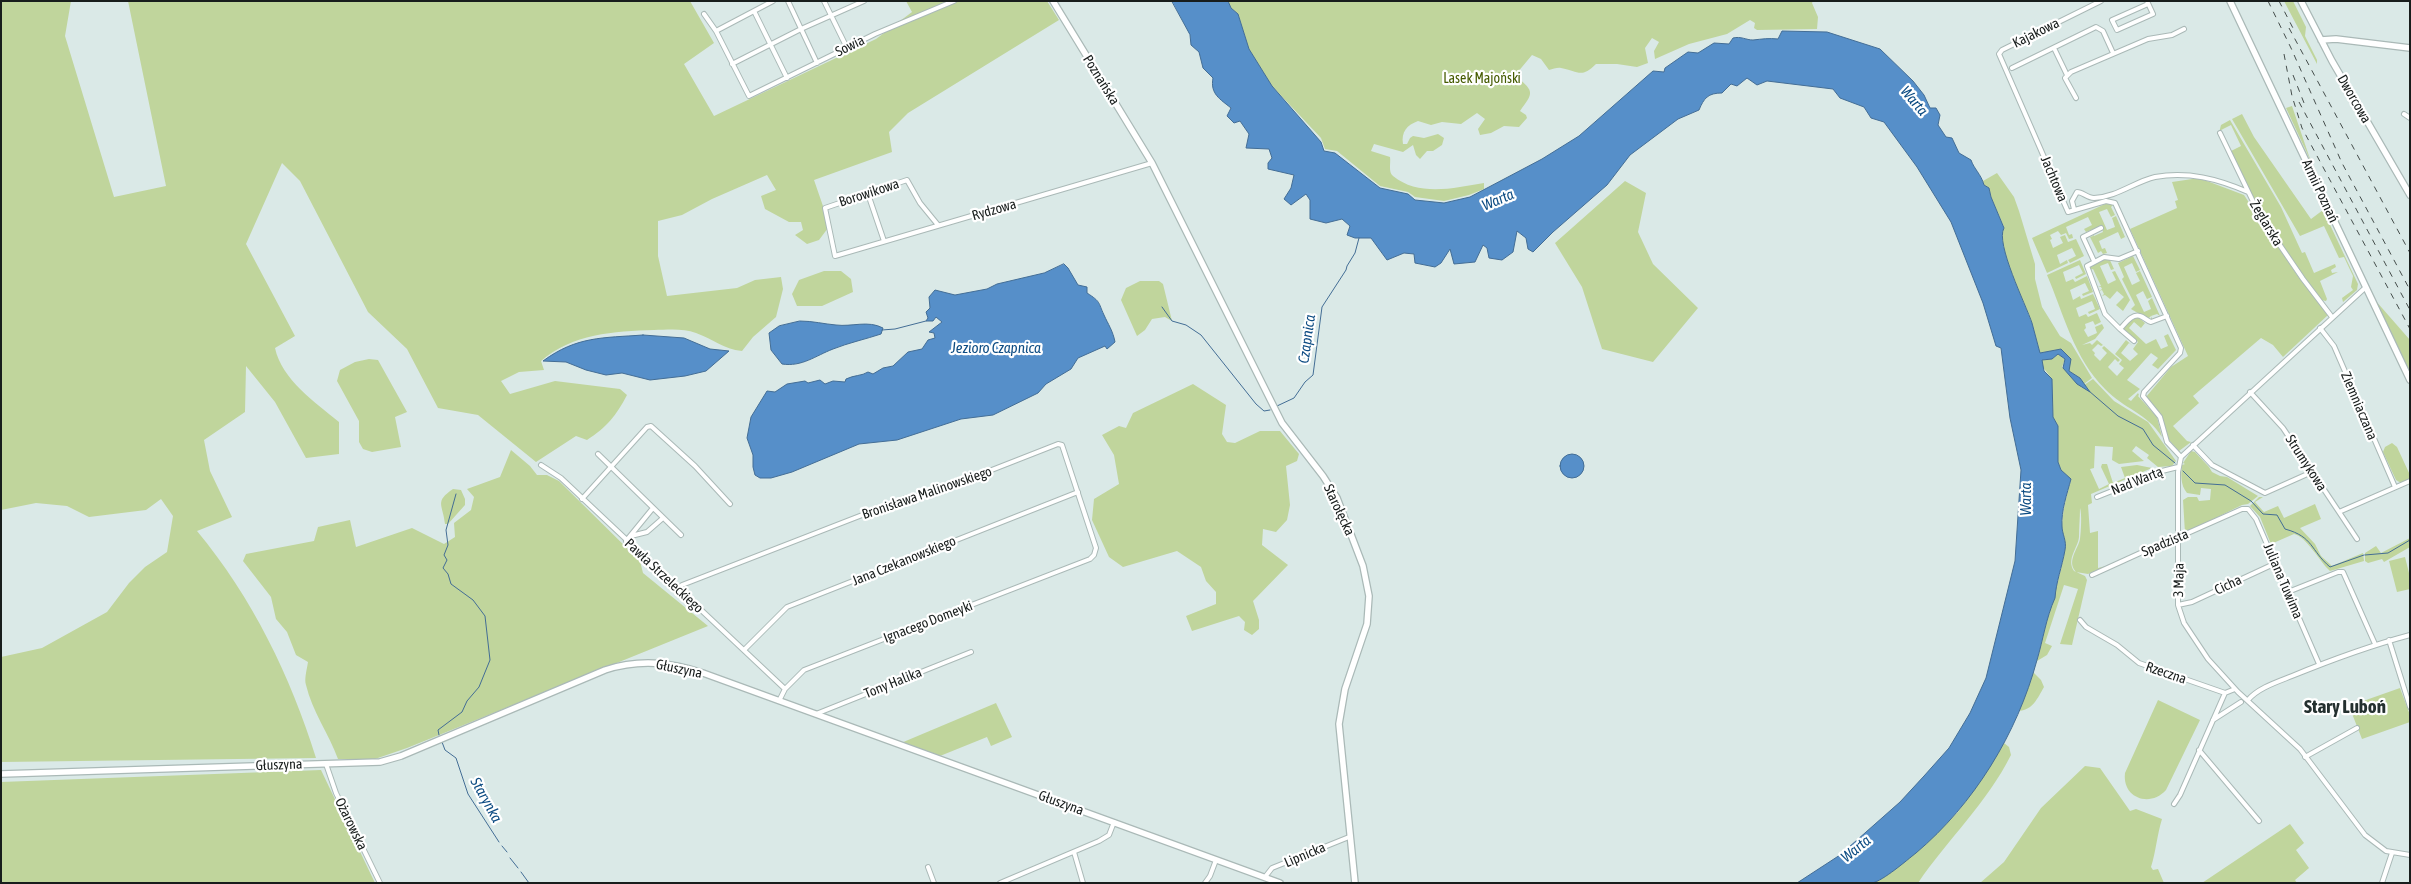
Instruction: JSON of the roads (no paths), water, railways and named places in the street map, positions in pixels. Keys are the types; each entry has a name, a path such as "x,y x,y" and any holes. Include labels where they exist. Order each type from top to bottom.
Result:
{"street":[{"path":"716,31 773,1"},
{"path":"788,1 817,63"},
{"path":"824,1 847,48"},
{"path":"704,14 716,31 732,64 801,29 864,1"},
{"name":"Sowia","path":"732,64 749,96 847,48 954,1"},
{"name":"Poznańska","path":"1053,1 1151,161"},
{"name":"Kajakowa","path":"1999,53 2101,1"},
{"name":"Armii Poznań","path":"2230,1 2410,380"},
{"name":"Dworcowa","path":"2301,1 2321,40 2410,195"},
{"path":"2147,2 2153,14 2117,30 2112,20 2147,2"},
{"path":"754,11 787,78"},
{"path":"2012,68 2096,27 2102,31 2113,53"},
{"path":"2067,75 2148,39 2172,35 2184,29"},
{"path":"2321,40 2336,39 2410,48"},
{"path":"2054,48 2067,75 2068,86 2076,98"},
{"name":"Jachtowa","path":"1999,53 2068,212 2106,201 2114,203 2138,251 2181,351 2144,392 2143,396 2160,417 2167,442 2181,457"},
{"path":"2404,114 2410,118"},
{"path":"2220,133 2248,192"},
{"name":"Rydzowa","path":"835,256 1151,161"},
{"name":"Starołęcka","path":"1151,161 1282,423 1295,443 1323,476 1337,498 1365,572 1369,596 1367,624 1345,689 1339,724 1353,883"},
{"name":"Żeglarska","path":"2074,209 2072,200 2076,192 2090,198 2096,198 2122,192 2154,178 2200,175 2229,184 2248,192 2261,218 2332,317"},
{"name":"Borowikowa","path":"835,256 825,208 907,180 920,203 938,226"},
{"path":"868,194 884,241"},
{"path":"2094,261 2083,237 2101,228"},
{"path":"2134,341 2106,317 2087,270 2089,264 2106,256 2119,260 2138,251"},
{"name":"3 Maja","path":"2366,287 2181,457 2178,467 2180,537 2178,605 2182,619 2197,644 2235,689 2282,732 2305,757 2362,832 2377,846 2392,853 2410,856"},
{"path":"2120,329 2128,320 2136,316 2141,316 2151,322 2167,316"},
{"name":"Ziemniaczana","path":"2320,328 2332,343 2395,487"},
{"name":"Strumykowa","path":"2250,392 2281,426 2357,539"},
{"path":"582,499 647,427 656,429 730,504"},
{"name":"Bronisława Malinowskiego","path":"678,589 682,585 906,498 933,493 1058,444 1062,445 1065,450 1096,548 1094,555 1090,559"},
{"path":"2193,445 2212,465 2264,493 2312,472"},
{"path":"598,454 681,535"},
{"name":"Pawła Strzeleckiego","path":"541,465 561,478 785,689"},
{"name":"Nad Wartą","path":"2097,497 2162,470 2178,467"},
{"path":"2339,512 2410,481"},
{"name":"Jana Czekanowskiego","path":"744,650 787,607 1078,492"},
{"path":"626,541 653,508"},
{"name":"Juliana Tuwima","path":"2238,510 2248,509 2255,516 2319,664"},
{"name":"Spadzista","path":"2092,575 2238,510"},
{"path":"631,536 647,532 663,518"},
{"name":"Ignacego Domeyki","path":"779,701 785,689 804,670 1090,559"},
{"name":"Cicha","path":"2178,605 2192,602 2276,563"},
{"path":"2288,592 2338,572 2343,572 2375,644"},
{"name":"Rzeczna","path":"2080,620 2086,628 2122,648 2139,664 2226,693"},
{"path":"2248,700 2276,683 2319,664 2375,644 2410,635"},
{"path":"2389,640 2410,707"},
{"name":"Tony Halika","path":"816,714 971,652"},
{"name":"Głuszyna","path":"1,774 326,764 390,760 588,676 612,668 633,664 663,664 689,669 816,714 1280,883"},
{"path":"2174,804 2180,795 2212,720 2226,693 2235,689"},
{"path":"2212,720 2241,702"},
{"path":"2305,757 2357,728"},
{"path":"2200,751 2259,821"},
{"name":"Ożarowska","path":"326,764 336,793 380,883"},
{"path":"1000,883 1107,837 1114,822"},
{"name":"Lipnicka","path":"1265,877 1272,868 1349,837"},
{"path":"1074,852 1084,883"},
{"path":"2382,883 2392,853"},
{"path":"1205,883 1216,860"},
{"path":"928,868 934,883"}],"water":[{"name":"Warta","path":"1172,1 1228,1 1231,8 1238,14 1249,49 1272,86 1321,142 1324,151 1335,153 1380,188 1408,194 1415,200 1444,203 1470,197 1542,159 1579,136 1653,71 1664,72 1665,68 1688,52 1698,53 1714,43 1729,44 1733,38 1739,37 1753,40 1778,39 1782,31 1827,32 1880,49 1913,81 1924,95 1930,108 1936,108 1940,115 1938,125 1946,137 1952,138 1959,153 1971,160 1984,185 1989,188 2004,228 2002,236 2007,260 2032,323 2040,353 2061,349 2071,359 2069,371 2080,378 2090,392 2077,384 2063,368 2065,359 2058,354 2052,359 2042,360 2044,371 2052,379 2053,417 2058,426 2058,462 2061,470 2071,479 2062,514 2065,547 2055,598 2028,688 2005,741 1991,766 1957,813 1916,853 1888,874 1872,883 1797,883 1840,855 1900,802 1949,748 1970,713 1986,678 2015,561 2021,470 2010,418 2001,348 1996,346 1983,303 1951,222 1917,167 1884,122 1871,118 1864,107 1840,98 1833,89 1767,81 1757,85 1747,78 1737,86 1731,84 1722,93 1707,97 1699,110 1678,119 1630,155 1607,185 1533,252 1528,249 1526,238 1517,231 1513,252 1502,260 1489,258 1487,248 1483,245 1475,262 1454,264 1450,249 1441,263 1435,267 1415,263 1414,254 1404,253 1387,260 1371,238 1355,238 1347,235 1350,226 1342,219 1326,223 1310,219 1310,200 1306,194 1291,205 1284,199 1291,188 1294,175 1268,169 1268,163 1272,158 1269,149 1246,148 1249,134 1240,121 1234,123 1227,116 1231,108 1214,92 1213,78 1203,68 1199,52 1191,45 1190,35"},
{"name":"Jezioro Czapnica","path":"1064,264 1078,285 1087,287 1087,293 1095,298 1100,305 1115,342 1107,349 1105,346 1078,358 1071,369 1046,384 1038,393 993,415 961,419 897,440 859,444 792,472 771,478 760,478 755,475 753,455 747,438 751,417 767,391 775,392 787,384 805,381 808,383 820,380 825,384 833,381 845,382 849,378 868,372 873,374 883,368 893,366 908,352 922,349 928,340 935,338 934,333 929,332 942,322 936,317 933,321 926,321 928,318 926,312 930,308 929,297 935,290 955,295 987,289 997,284 1044,273"},
{"path":"800,321 832,325 872,324 883,328 881,334 839,347 796,364 782,364 771,350 769,333 779,326"},
{"path":"643,335 684,338 710,349 729,351 706,371 685,376 650,380 622,373 606,375 566,362 543,361 567,347 579,343 603,338"},
{"path":"1572,454 1577,455 1583,461 1583,471 1577,477 1572,478 1567,477 1561,471 1560,466 1561,461 1567,455"}],"waterway":[{"name":"Czapnica","path":"1277,406 1294,398 1305,382 1313,375 1322,307 1346,270 1355,253 1359,238"},
{"name":"Czapnica","path":"1162,307 1172,321 1186,325 1201,335 1256,404 1264,411 1270,410"},
{"path":"882,330 895,329 926,321"},
{"path":"2089,391 2118,416 2143,429 2153,445 2175,463"},
{"path":"2183,471 2195,483 2225,485 2251,501 2263,514 2277,515 2285,529 2307,540 2330,567 2364,555"},
{"path":"439,735 438,730 462,712 467,701 479,687 490,660 485,616 473,600 451,584 448,574 443,568 447,560 444,555 448,545 446,530 456,494"},
{"path":"2365,555 2388,553 2410,540"},
{"name":"Starynka","path":"442,742 445,750 456,758 468,794 499,842"},
{"name":"Starynka","path":"502,846 507,852"},
{"name":"Starynka","path":"510,858 518,868"},
{"name":"Starynka","path":"521,872 529,883"}],"railway":[{"path":"2268,1 2342,163 2410,290"},
{"path":"2279,1 2295,32"},
{"path":"2289,28 2410,253"},
{"path":"2284,54 2292,96 2302,128 2410,329"},
{"path":"2293,75 2306,108"},
{"path":"2299,102 2410,310"}],"district":[{"name":"Stary Luboń","path":"2345,707"}],"park label":[{"name":"Lasek Majoński","path":"1482,79"}]}
